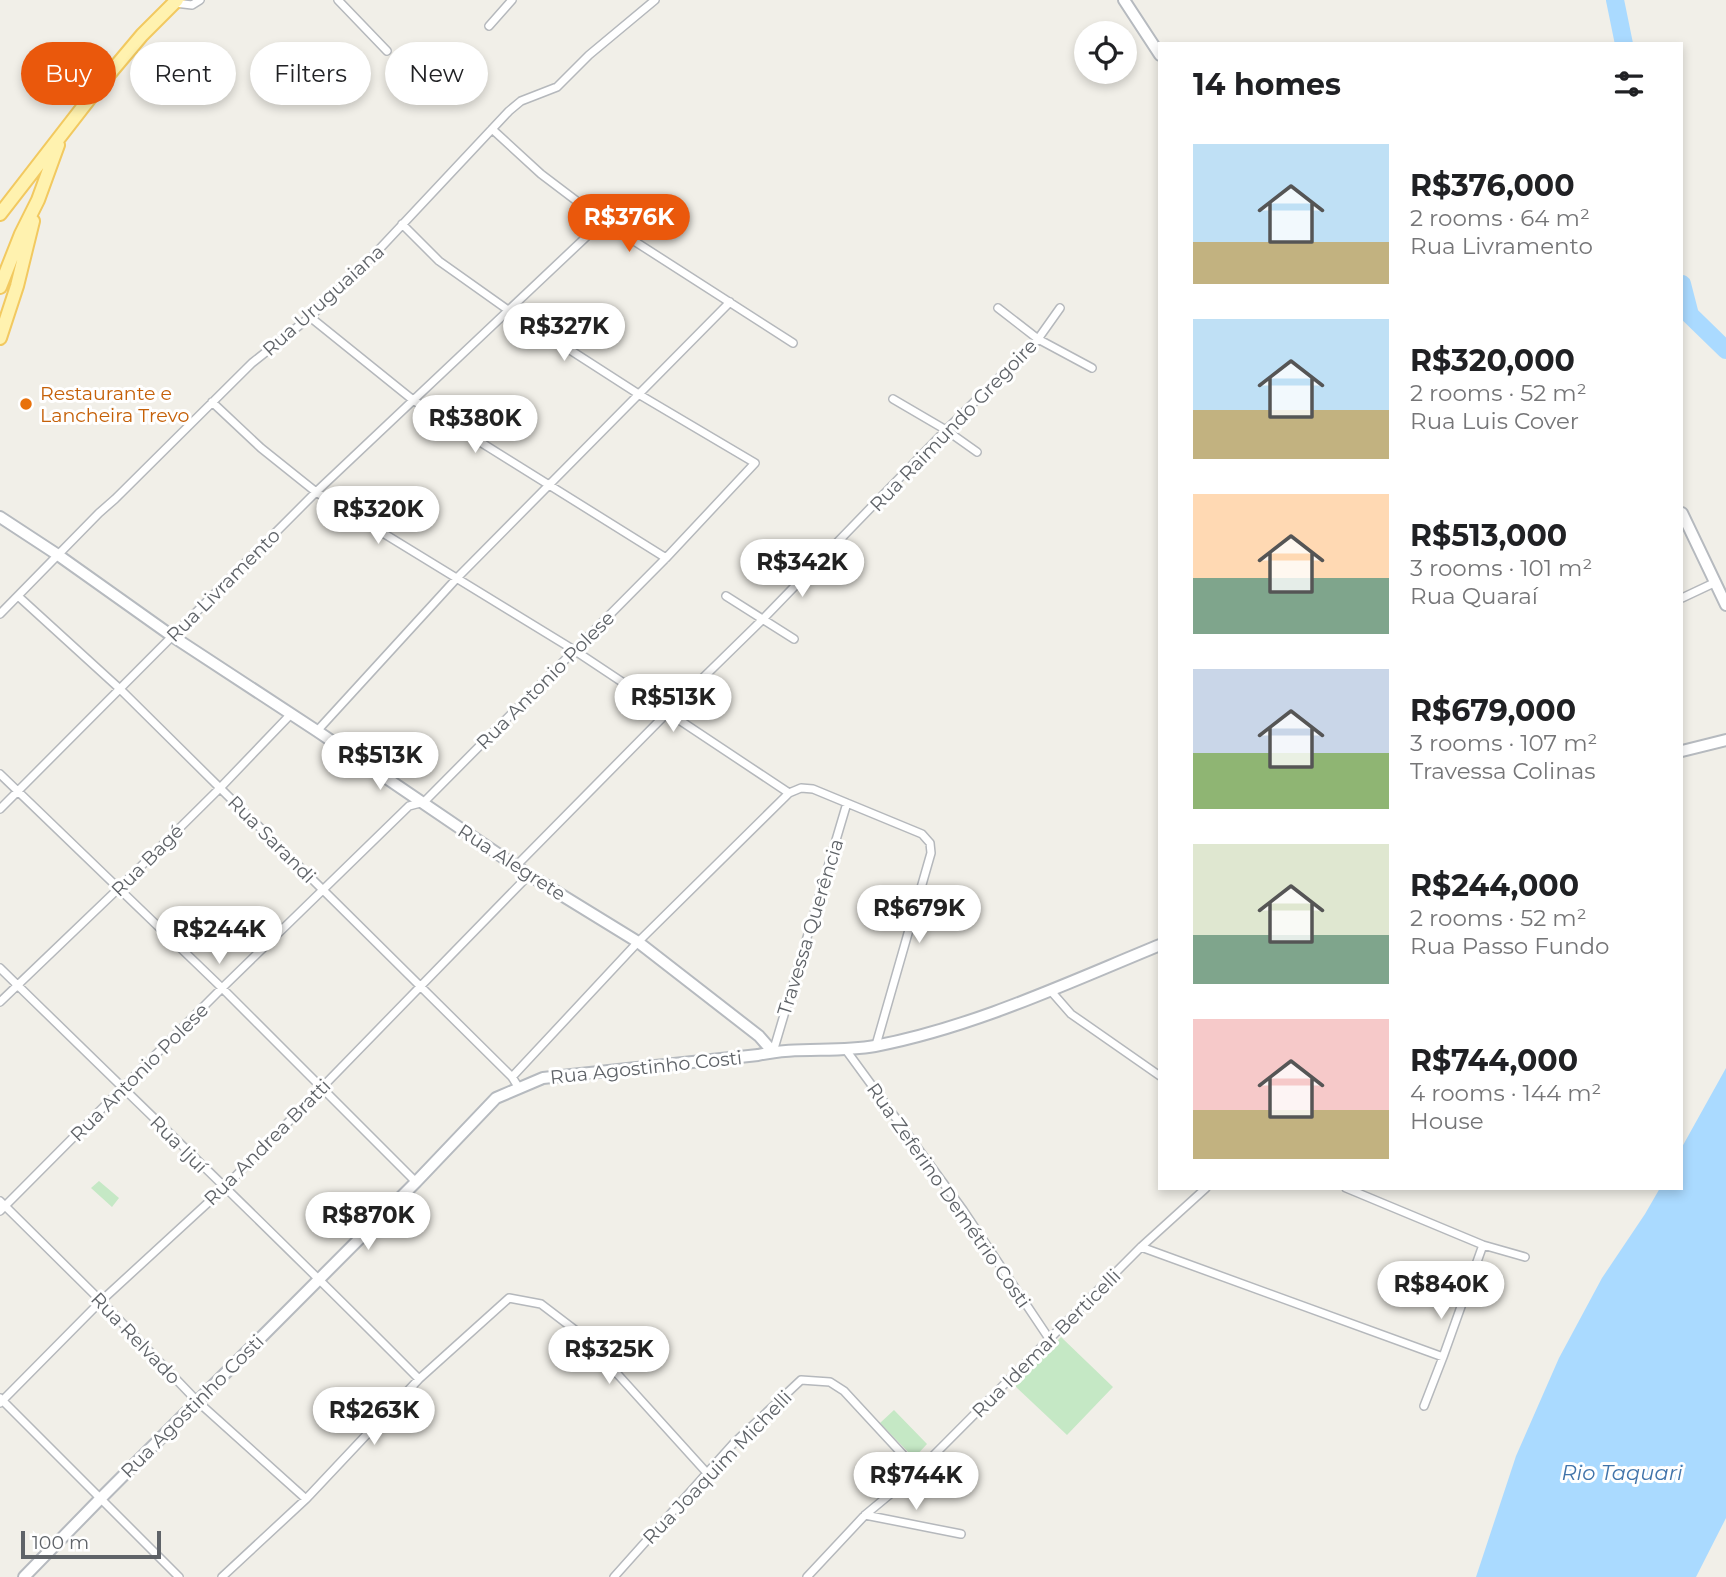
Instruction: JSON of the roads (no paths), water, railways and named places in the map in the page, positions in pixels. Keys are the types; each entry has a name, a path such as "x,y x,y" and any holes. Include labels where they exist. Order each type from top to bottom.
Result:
{"main road":[{"path":"0,214 100,85 142,35 176,1"},
{"path":"1,331 17,286 38,200 61,134"},
{"path":"0,287 38,200"}],"street":[{"path":"176,1 192,5 200,0"},
{"path":"338,0 385,49"},
{"path":"489,26 512,0"},
{"name":"Rua Uruguaiana","path":"0,614 252,363 310,317 372,257 521,101 557,88 609,37 655,0"},
{"path":"1124,0 1158,52"},
{"path":"492,129 541,174 603,221 793,343"},
{"name":"Rua Livramento","path":"0,808 316,492 603,221"},
{"path":"402,224 439,261 508,310 640,394"},
{"path":"317,731 457,578 730,302"},
{"path":"998,308 1038,339 1092,368"},
{"name":"Rua Raimundo Gregoire","path":"516,866 1038,339 1060,308"},
{"path":"310,317 413,400 666,558"},
{"name":"Rua Antonio Polese","path":"2,1206 409,806 424,802 666,558 755,463 640,394"},
{"path":"893,399 977,452"},
{"path":"212,402 261,448 316,492 574,650 789,793"},
{"path":"1683,515 1726,605"},
{"name":"Rua Alegrete","path":"0,517 172,636 424,802 529,875 638,942 759,1036 773,1052"},
{"path":"1683,598 1716,583"},
{"name":"Rua Sarandi","path":"18,596 121,689 512,1077 519,1088"},
{"path":"726,596 794,639"},
{"name":"Rua Bagé","path":"0,1002 119,888 291,714"},
{"path":"1683,751 1726,740"},
{"path":"0,774 222,988 415,1182"},
{"path":"512,1077 638,942 789,793 801,788 813,789 922,834 929,843 931,853 876,1045"},
{"name":"Travessa Querência","path":"773,1052 847,803"},
{"name":"Rua Andrea Bratti","path":"1,1400 101,1301 223,1188 529,875"},
{"name":"Rua Agostinho Costi","path":"24,1577 496,1098 543,1078 773,1052 846,1050 876,1045 960,1025 1158,946"},
{"name":"Rua Ijuí","path":"0,968 419,1379"},
{"path":"1050,990 1071,1014 1158,1075"},
{"name":"Rua Zeferino Demétrio Costi","path":"846,1050 963,1210 1050,1340"},
{"name":"Rua Idemar Berticelli","path":"807,1577 865,1515 918,1471 1141,1247 1204,1190"},
{"path":"1351,1190 1483,1245 1525,1257"},
{"name":"Rua Relvado","path":"2,1206 101,1301 197,1402 306,1499"},
{"path":"1424,1406 1483,1245"},
{"path":"1141,1247 1443,1357"},
{"path":"222,1577 306,1499 419,1379 509,1298 541,1304 583,1336 707,1473"},
{"name":"Rua Joaquim Michelli","path":"614,1577 733,1444 800,1380 830,1382 844,1391 918,1471"},
{"path":"1,1400 179,1577"},
{"path":"865,1515 961,1534"},
{"path":"621,1570 628,1577"}],"water":[{"name":"Rio Taquari","path":"1726,1068 1726,1518 1696,1577 1476,1577 1516,1456 1559,1358 1602,1278 1659,1190 1683,1190 1683,1145"}],"waterway":[{"path":"1615,0 1624,42"},
{"path":"1683,288 1690,315 1726,350"}],"place":[{"name":"Restaurante e Lancheira Trevo","path":"26,404"}]}
